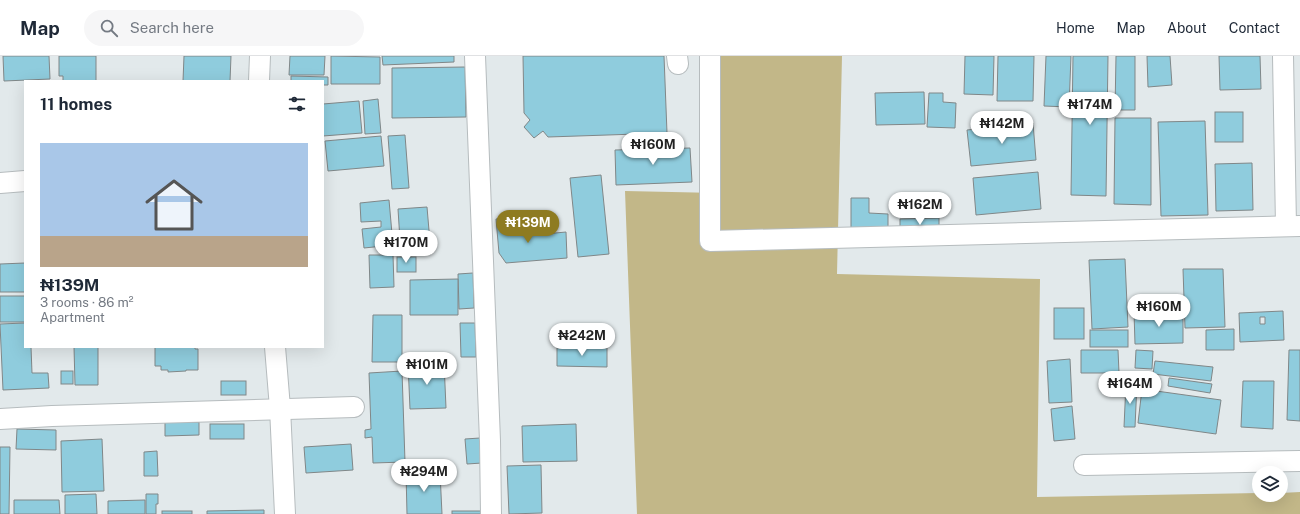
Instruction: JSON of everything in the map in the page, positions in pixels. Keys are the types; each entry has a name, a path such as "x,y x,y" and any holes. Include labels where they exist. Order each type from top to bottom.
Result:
{"street":[{"path":"259,80 260,56"},
{"path":"475,56 490,441 491,514"},
{"path":"710,56 710,241 1293,226 1283,56"},
{"path":"0,183 24,181"},
{"path":"275,348 280,408 285,514"},
{"path":"0,419 68,415 354,407"},
{"path":"1084,465 1300,461"}],"shaded area":[{"path":"718,56 842,56 837,274 1040,279 1037,497 1252,493 1252,502 1288,502 1288,493 1300,492 1300,514 637,514 625,191 718,193"}],"building":[{"path":"3,56 49,56 50,79 4,81"},
{"path":"59,56 96,56 96,80 63,80 63,76 59,76"},
{"path":"184,56 231,56 230,80 183,80"},
{"path":"290,56 325,56 324,75 289,75"},
{"path":"331,56 380,57 380,84 331,84"},
{"path":"382,56 454,56 454,62 383,65"},
{"path":"523,56 664,56 667,133 548,137 543,131 534,138 524,127 530,120 524,113"},
{"path":"965,56 994,56 993,95 964,94"},
{"path":"998,56 1034,56 1033,101 997,101"},
{"path":"1046,56 1071,56 1069,107 1044,106"},
{"path":"1073,56 1108,56 1106,196 1071,195"},
{"path":"1116,56 1135,56 1135,110 1115,110"},
{"path":"1147,56 1170,56 1172,85 1148,87"},
{"path":"1219,56 1260,56 1261,89 1220,90"},
{"path":"465,67 466,117 392,118 392,68"},
{"path":"291,76 328,77 328,85 324,85 324,80 291,80"},
{"path":"924,92 925,124 876,125 875,93"},
{"path":"929,93 943,93 943,102 956,103 955,128 927,127"},
{"path":"378,99 381,133 365,134 363,101"},
{"path":"359,101 362,133 324,136 324,104"},
{"path":"1215,112 1243,112 1243,142 1215,142"},
{"path":"1115,118 1151,118 1151,205 1114,204"},
{"path":"1205,121 1208,215 1161,216 1158,122"},
{"path":"1033,123 1036,160 971,166 967,130"},
{"path":"405,135 409,188 392,189 388,136"},
{"path":"381,136 384,166 328,171 325,141"},
{"path":"690,148 692,182 616,185 615,150"},
{"path":"1252,163 1253,210 1216,211 1215,164"},
{"path":"1038,172 1041,209 976,215 973,178"},
{"path":"601,175 609,254 578,257 570,178"},
{"path":"851,198 869,198 869,213 888,214 888,234 851,234"},
{"path":"389,200 393,245 364,248 362,229 381,227 381,221 361,222 360,203"},
{"path":"427,207 431,254 401,256 398,209"},
{"path":"515,217 517,233 523,232 524,236 566,232 567,258 506,263 499,253 496,219"},
{"path":"939,218 939,233 900,233 900,219"},
{"path":"369,255 393,255 394,287 370,288"},
{"path":"397,257 416,257 416,272 397,272"},
{"path":"1125,259 1128,327 1092,329 1089,260"},
{"path":"24,263 24,292 0,292 0,264"},
{"path":"1183,269 1223,269 1225,327 1185,328"},
{"path":"473,273 474,308 459,309 458,274"},
{"path":"458,279 458,315 410,315 410,280"},
{"path":"0,296 24,296 24,322 0,322"},
{"path":"1054,308 1084,308 1084,339 1054,339"},
{"path":"1283,311 1284,340 1240,342 1239,313","holes":["1260,317 1265,317 1265,324 1260,324"]},
{"path":"1134,312 1183,312 1183,343 1135,344"},
{"path":"373,315 402,315 402,362 372,362"},
{"path":"24,323 24,348 31,348 32,373 48,373 49,388 3,390 0,324"},
{"path":"460,323 475,323 476,357 461,357"},
{"path":"1234,329 1234,350 1206,350 1206,330"},
{"path":"1090,330 1128,330 1128,347 1090,347"},
{"path":"74,348 98,348 98,385 75,385"},
{"path":"155,348 198,349 198,370 168,372 168,370 161,370 161,366 155,366"},
{"path":"557,348 607,348 607,367 557,366"},
{"path":"1081,350 1118,350 1119,373 1081,373"},
{"path":"1136,350 1153,351 1152,369 1135,368"},
{"path":"1289,350 1300,350 1300,421 1287,420"},
{"path":"1070,359 1072,402 1049,403 1047,361"},
{"path":"1155,361 1213,367 1211,381 1153,374"},
{"path":"444,362 446,408 410,409 408,363"},
{"path":"61,371 73,371 73,384 61,384"},
{"path":"402,371 405,462 373,463 372,437 365,438 365,430 371,429 369,373"},
{"path":"1169,378 1212,384 1210,393 1168,386"},
{"path":"221,381 246,381 246,395 221,395"},
{"path":"1243,381 1274,381 1273,429 1241,427"},
{"path":"1126,383 1137,383 1135,427 1124,427"},
{"path":"1142,389 1221,400 1216,434 1138,423"},
{"path":"1072,406 1075,439 1054,441 1051,409"},
{"path":"165,422 199,422 199,435 165,436"},
{"path":"210,424 244,424 244,439 210,439"},
{"path":"576,424 577,461 523,462 522,426"},
{"path":"17,429 56,430 56,450 16,449"},
{"path":"480,438 482,463 467,464 465,439"},
{"path":"102,439 104,491 62,492 61,441"},
{"path":"351,444 353,470 306,473 304,447"},
{"path":"0,447 10,447 9,514 0,514"},
{"path":"157,451 158,476 144,476 144,452"},
{"path":"541,465 542,513 509,514 507,466"},
{"path":"406,472 440,472 442,514 407,514"},
{"path":"96,494 97,514 65,514 65,495"},
{"path":"146,494 158,494 156,514 146,514"},
{"path":"14,500 59,500 60,514 14,514"},
{"path":"145,500 145,514 108,514 108,501"},
{"path":"264,510 264,514 207,514 207,511"},
{"path":"162,511 192,511 192,514 162,514"},
{"path":"452,511 485,511 485,514 452,514"}]}
